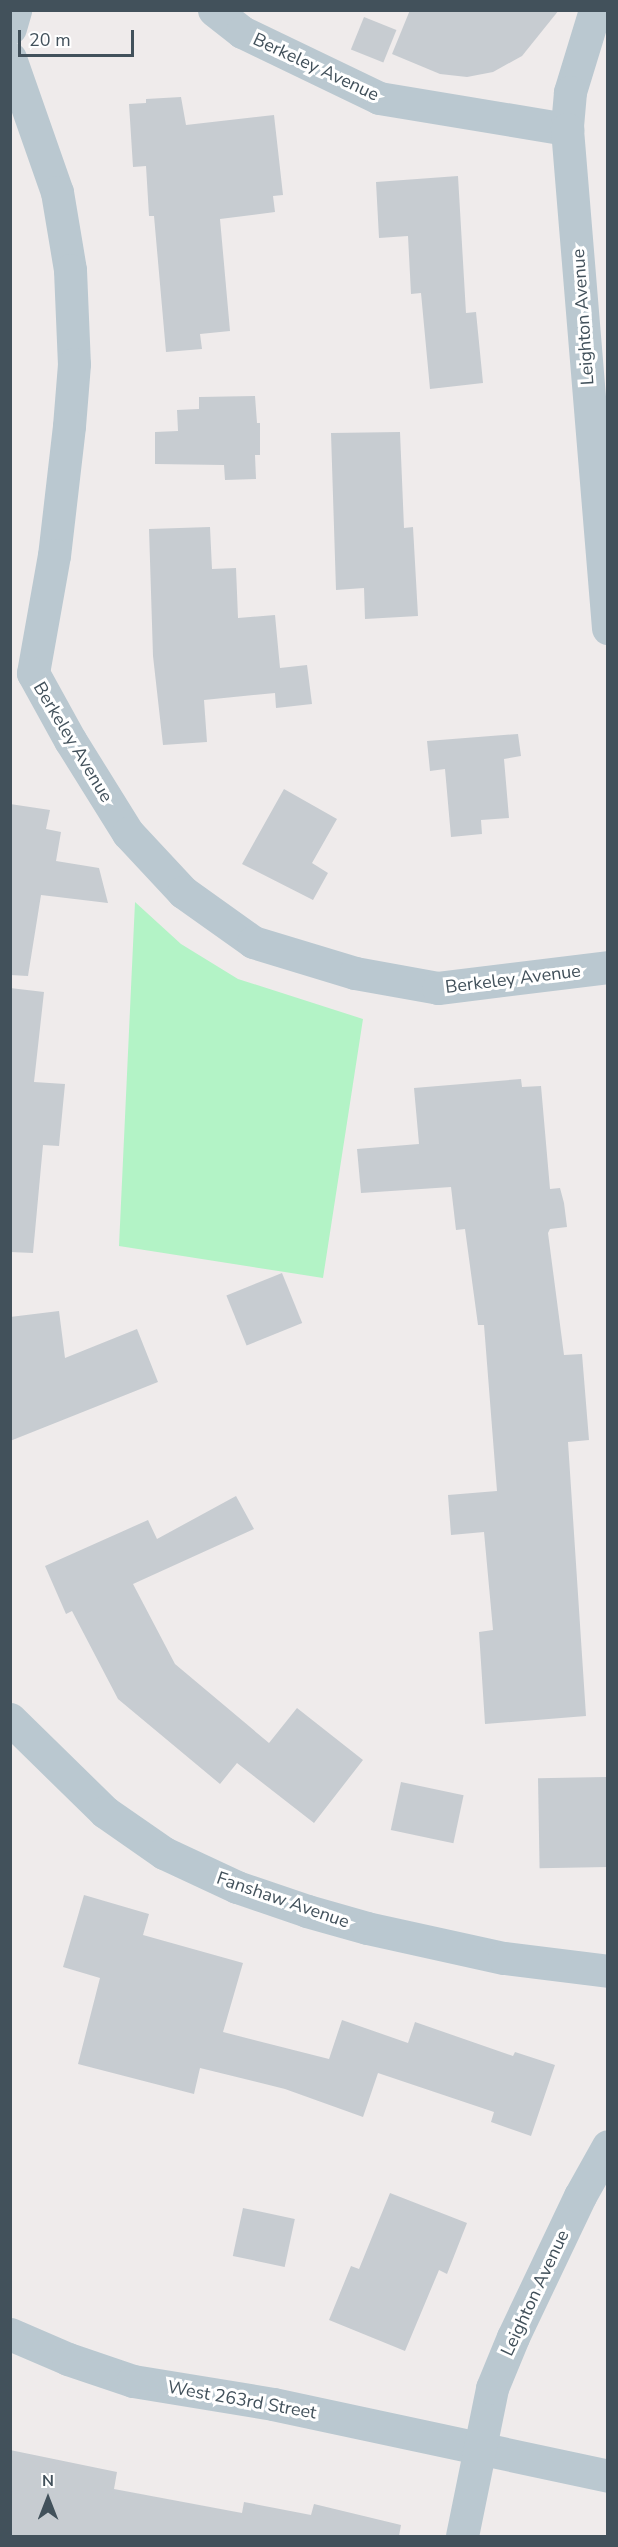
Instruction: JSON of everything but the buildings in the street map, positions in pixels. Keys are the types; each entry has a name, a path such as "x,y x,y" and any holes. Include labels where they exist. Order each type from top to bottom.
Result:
{"street":[{"path":"10,28 15,10"},
{"name":"Berkeley Avenue","path":"214,10 242,32 379,98 567,129"},
{"name":"Leighton Avenue","path":"595,10 570,92 567,129 608,628"},
{"name":"Berkeley Avenue","path":"10,58 57,192 70,270 74,364 54,555 22,677 70,740 128,833 183,892 253,942 355,973 438,988 608,967"},
{"name":"Fanshaw Avenue","path":"10,1719 105,1812 164,1853 237,1887 307,1911 367,1928 504,1958 608,1971"},
{"name":"Leighton Avenue","path":"462,2536 492,2388 513,2337 580,2196 608,2146"},
{"name":"West 263rd Street","path":"10,2334 68,2359 133,2381 273,2404 608,2476"}],"green space":[{"path":"135,902 181,944 238,979 363,1019 323,1278 119,1246"}]}
